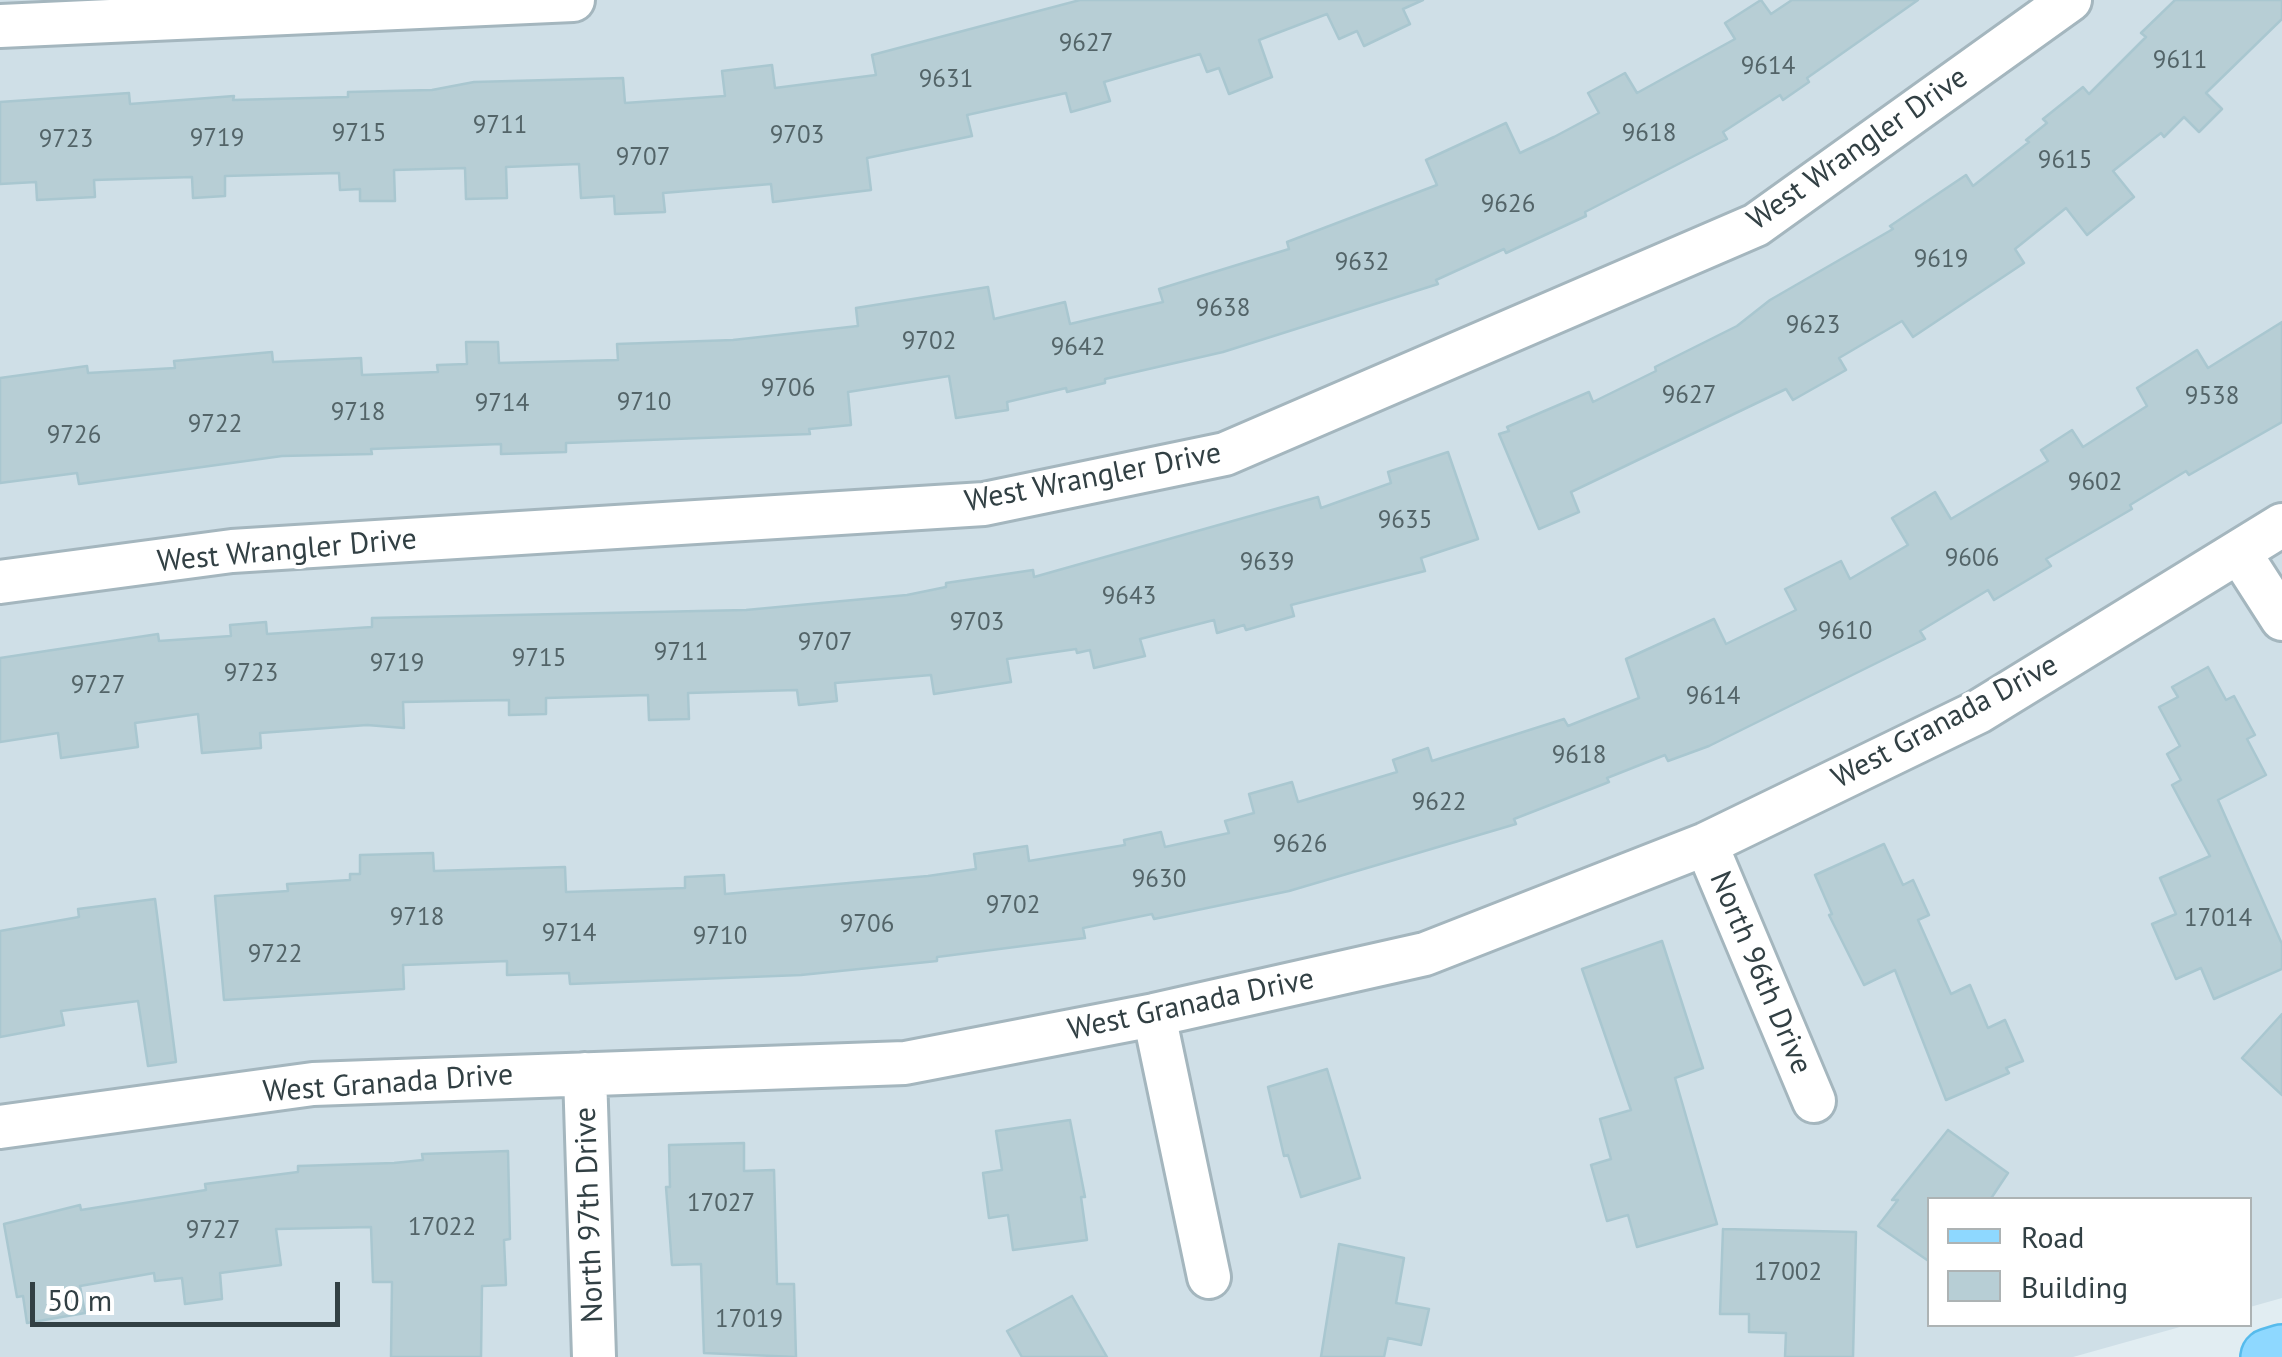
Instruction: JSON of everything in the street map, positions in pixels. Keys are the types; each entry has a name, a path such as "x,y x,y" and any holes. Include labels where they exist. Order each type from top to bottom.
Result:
{"main road":[{"path":"2269,1357 2282,1353"}],"street":[{"path":"0,26 572,0"},
{"name":"West Wrangler Drive","path":"0,582 232,551 984,504 1225,454 1756,224 2070,0"},
{"name":"West Granada Drive","path":"0,1127 313,1084 904,1063 1154,1015 1425,954 1706,844 1978,712 2282,526"},
{"path":"2240,552 2282,619"},
{"name":"North 96th Drive","path":"1706,844 1814,1101"},
{"path":"1154,1015 1208,1277"},
{"name":"North 97th Drive","path":"585,1074 594,1357"}],"shaded area":[{"path":"0,0 2282,0 2282,1298 2252,1306 2252,1197 1927,1197 1927,1327 2180,1327 2073,1357 0,1357"}],"building":[{"path":"1080,0 1423,0 1403,9 1410,24 1364,46 1357,31 1339,39 1327,14 1259,40 1272,77 1229,94 1219,68 1207,72 1200,54 1104,82 1110,101 1071,112 1066,93 967,115 972,136 867,158 871,190 773,202 771,184 663,193 665,212 615,214 614,196 581,198 579,164 506,167 507,198 466,199 465,168 394,170 395,201 360,201 360,189 340,190 339,173 225,176 225,196 193,198 192,177 94,180 95,197 37,200 36,182 0,184 0,102 129,93 130,104 234,96 233,100 348,97 348,92 432,90 474,82 623,78 625,103 725,96 722,71 772,65 775,88 876,75 872,55"},
{"path":"1761,0 1771,14 1792,0 1918,0 1807,78 1809,82 1783,100 1780,95 1723,132 1727,139 1585,212 1586,216 1436,280 1438,284 1223,352 1105,379 1105,383 1067,392 1066,388 1007,402 1008,410 956,418 949,376 848,392 851,425 809,429 810,434 566,443 566,452 501,454 501,444 371,449 372,454 282,456 79,484 77,473 0,483 0,378 87,366 88,373 175,368 174,361 272,352 273,362 361,358 362,375 438,372 437,365 467,364 466,342 498,342 499,363 618,360 617,344 733,340 858,326 856,308 988,287 994,319 1065,302 1070,324 1163,302 1159,289 1289,249 1287,242 1437,185 1426,160 1506,123 1520,153 1554,137 1599,113 1588,93 1625,73 1637,93 1735,39 1725,23"},
{"path":"2175,0 2282,0 2282,19 2206,93 2222,109 2199,132 2184,117 2164,137 2161,133 2113,171 2134,197 2087,235 2066,208 2015,249 2024,263 1913,337 1902,321 1839,358 1846,370 1793,400 1786,389 1571,492 1579,512 1539,529 1499,434 1509,431 1507,427 1589,392 1593,402 1656,371 1655,367 1737,326 1770,300 1893,229 1890,226 1966,175 1973,186 2029,142 2026,140 2047,123 2043,119 2083,87 2089,94 2146,37 2141,33"},
{"path":"2282,322 2282,422 2189,475 2186,471 2130,505 2132,509 2046,559 2051,566 1994,600 1988,590 1920,631 1925,639 1709,746 1668,761 1665,755 1607,778 1609,782 1514,819 1516,824 1289,891 1154,919 1152,914 1083,928 1085,938 937,957 937,961 801,975 570,984 569,973 507,975 507,961 403,965 404,989 224,1000 215,896 288,891 287,884 350,880 350,874 360,874 360,855 433,853 434,871 565,867 566,892 685,888 685,877 724,875 725,894 928,876 976,869 974,854 1027,846 1029,861 1125,845 1124,840 1161,832 1165,847 1229,833 1225,821 1254,813 1249,794 1292,782 1298,802 1397,772 1393,760 1428,748 1432,761 1564,719 1568,726 1639,698 1626,659 1714,619 1726,644 1796,610 1785,589 1841,561 1850,579 1908,545 1892,518 1935,492 1951,519 2048,461 2041,450 2072,430 2083,447 2147,406 2137,388 2197,350 2208,368"},
{"path":"1448,452 1478,539 1421,558 1425,571 1291,605 1294,616 1246,630 1244,625 1217,633 1214,620 1140,639 1145,656 1094,668 1090,650 1077,653 1076,649 1007,659 1011,682 934,694 931,675 835,683 837,701 799,705 797,690 688,693 689,719 649,720 648,695 546,698 546,714 509,715 509,700 403,702 404,728 367,725 260,733 261,748 202,753 198,714 135,723 138,747 61,758 58,733 0,742 0,658 158,634 159,641 231,636 230,625 266,622 267,634 372,627 372,618 746,610 907,595 946,587 946,583 1033,570 1034,577 1318,497 1321,508 1391,483 1388,472"},
{"path":"2208,667 2226,700 2234,696 2255,735 2247,739 2266,775 2218,800 2282,944 2282,969 2214,999 2201,968 2176,979 2152,924 2176,914 2160,878 2210,856 2172,785 2181,780 2167,754 2180,746 2159,707 2178,697 2172,687"},
{"path":"1884,844 1903,885 1913,880 1929,915 1918,920 1951,994 1970,985 1988,1028 2005,1020 2023,1061 2006,1068 2009,1073 1946,1100 1895,970 1864,985 1829,915 1832,914 1815,875"},
{"path":"155,899 176,1062 148,1066 138,1001 61,1011 64,1025 0,1037 0,931 79,917 78,909"},
{"path":"1662,941 1703,1068 1675,1078 1717,1224 1637,1247 1628,1215 1607,1221 1591,1165 1611,1159 1600,1119 1631,1110 1582,969"},
{"path":"2282,1014 2282,1095 2242,1058"},
{"path":"1327,1069 1360,1178 1301,1197 1288,1155 1284,1156 1268,1087"},
{"path":"1070,1120 1085,1197 1081,1197 1087,1240 1013,1250 1008,1215 989,1218 983,1173 1002,1170 996,1131"},
{"path":"1948,1130 2008,1173 1992,1197 1927,1197 1927,1260 1878,1226 1898,1200 1892,1200"},
{"path":"744,1143 744,1171 774,1170 777,1284 794,1284 796,1357 704,1353 701,1264 672,1265 666,1187 670,1187 669,1145"},
{"path":"508,1151 510,1239 504,1240 506,1285 482,1286 481,1357 391,1357 392,1282 373,1282 371,1227 276,1229 281,1265 220,1273 222,1299 185,1304 182,1278 155,1281 154,1273 80,1286 85,1313 27,1323 23,1296 17,1297 4,1224 80,1205 81,1210 206,1190 205,1184 298,1172 298,1166 394,1163 423,1160 422,1154"},
{"path":"1723,1229 1856,1232 1853,1357 1785,1357 1786,1333 1749,1332 1749,1314 1720,1314"},
{"path":"1339,1244 1404,1258 1396,1303 1429,1309 1421,1345 1388,1338 1384,1357 1321,1357"},
{"path":"1072,1296 1107,1357 1022,1357 1007,1331"}]}
